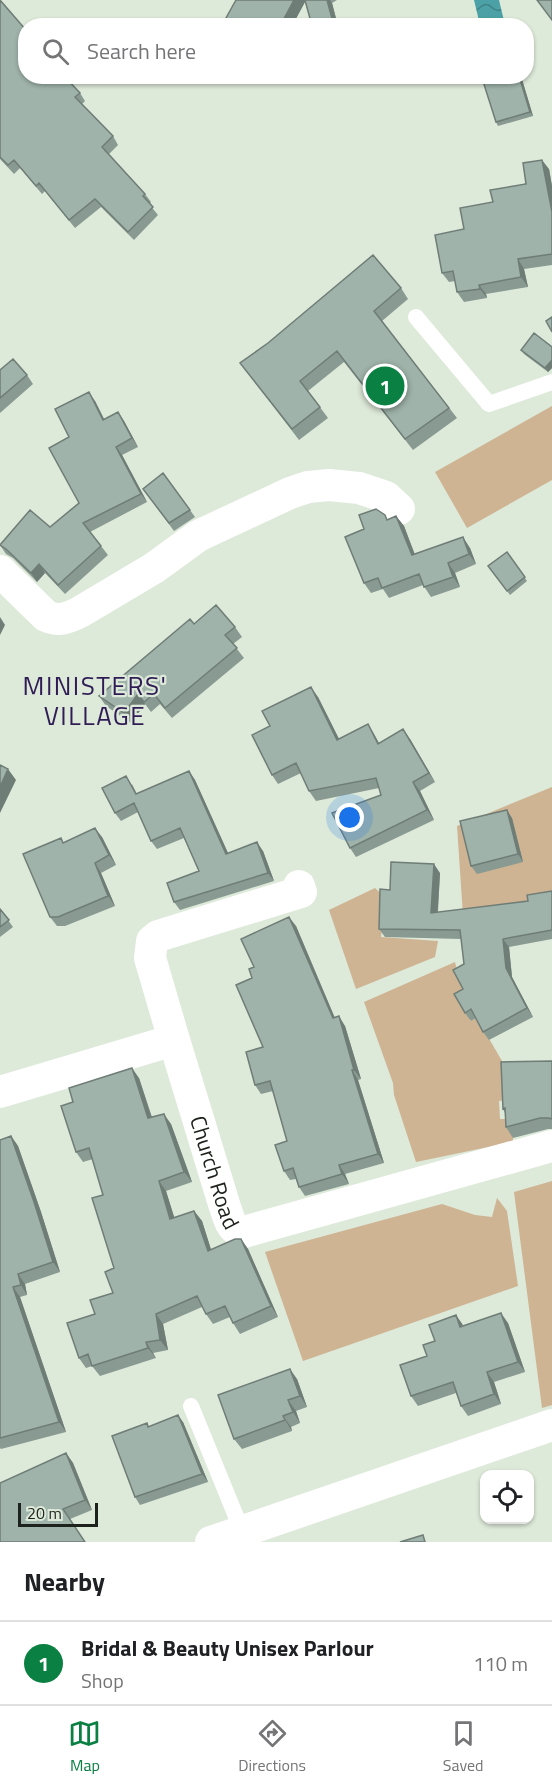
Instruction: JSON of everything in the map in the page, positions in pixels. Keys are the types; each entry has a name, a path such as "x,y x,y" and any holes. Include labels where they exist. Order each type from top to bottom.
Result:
{"street":[{"path":"0,571 46,616 54,620 68,618 154,568 198,536 290,493 330,485 359,488 386,497 399,509"},
{"path":"0,1092 174,1040 150,958 152,941 158,936 301,892 299,886"},
{"name":"Church Road","path":"174,1040 230,1222 238,1232 552,1146"},
{"path":"211,1542 552,1425"}],"lane":[{"path":"416,316 489,405 552,382"},
{"path":"191,1406 242,1531"}],"shaded area":[{"path":"552,406 552,480 467,528 435,472"},
{"path":"552,787 552,934 465,946 457,826"},
{"path":"375,888 386,898 381,937 438,941 435,957 356,989 329,910"},
{"path":"455,962 459,978 469,998 470,1021 477,1018 509,1073 510,1100 499,1101 500,1119 513,1119 513,1142 416,1162 394,1095 393,1083 364,1002"},
{"path":"552,1181 552,1405 542,1408 514,1192"},
{"path":"497,1198 507,1211 518,1286 303,1361 265,1252 442,1204 475,1215 492,1217"}],"water":[{"path":"474,0 499,0 503,18 478,18"}],"building":[{"path":"0,0 18,21 18,84 72,84 80,93 75,97 113,136 102,147 145,194 143,196 153,207 128,232 95,199 69,220 39,183 36,186 14,160 8,165 0,157"},
{"path":"236,0 294,0 284,18 226,18"},
{"path":"305,0 327,0 332,18 310,18"},
{"path":"537,0 552,0 552,20"},
{"path":"484,84 521,84 530,112 496,122"},
{"path":"542,160 552,212 552,254 518,259 521,277 479,285 480,289 457,292 453,271 442,273 435,235 464,229 460,208 493,202 490,190 526,184 523,163"},
{"path":"373,255 401,288 374,311 449,408 405,439 337,351 300,381 320,407 292,429 240,363 268,343"},
{"path":"552,317 552,332 546,321"},
{"path":"534,333 552,347 552,360 545,368 521,350"},
{"path":"13,359 27,375 0,398 0,370"},
{"path":"89,392 103,420 118,412 132,438 116,447 141,494 83,523 101,546 58,585 39,564 31,573 0,545 30,510 50,527 79,503 49,448 69,437 55,409"},
{"path":"163,473 190,510 169,523 143,489"},
{"path":"376,509 385,515 387,520 396,516 412,555 463,537 469,554 448,563 453,577 424,587 419,574 382,588 378,578 364,583 345,537 364,529 359,515"},
{"path":"507,552 525,577 507,591 488,566"},
{"path":"216,605 235,627 225,635 237,648 165,708 154,694 144,702 138,694 124,713 99,696 190,619 194,624"},
{"path":"311,687 337,740 368,724 378,744 403,729 429,773 413,782 427,810 350,848 332,813 381,795 376,778 309,791 296,763 272,775 252,735 270,726 262,711"},
{"path":"0,765 8,769 0,787"},
{"path":"189,771 226,854 257,842 268,873 174,902 167,883 199,871 180,828 151,841 134,803 115,813 102,788 126,776 136,794"},
{"path":"507,810 518,854 471,866 460,821"},
{"path":"95,828 109,855 95,863 108,896 58,917 50,917 23,854 61,838 63,843"},
{"path":"391,862 434,864 431,913 528,901 527,895 552,891 552,930 503,939 506,968 527,1008 483,1032 471,1009 465,1013 454,994 463,989 453,970 464,964 460,930 379,929 380,889 390,890"},
{"path":"0,909 9,920 0,927"},
{"path":"289,917 333,1018 339,1016 354,1070 352,1070 378,1154 339,1165 342,1174 299,1187 293,1168 284,1171 275,1145 287,1141 270,1081 255,1085 246,1052 263,1047 236,985 252,978 249,969 254,967 241,939"},
{"path":"552,1061 552,1119 540,1118 506,1127 501,1062"},
{"path":"132,1068 148,1118 164,1114 184,1172 159,1181 170,1219 194,1211 208,1251 235,1239 241,1239 271,1306 233,1323 225,1306 206,1314 197,1296 156,1314 160,1340 146,1342 148,1348 92,1366 88,1354 79,1358 67,1323 95,1314 90,1300 113,1293 105,1272 114,1268 92,1198 103,1195 89,1148 76,1152 61,1106 73,1102 69,1088"},
{"path":"11,1136 53,1262 18,1274 21,1285 13,1287 59,1422 0,1438 0,1140"},
{"path":"501,1313 518,1362 487,1372 494,1394 461,1406 453,1382 411,1396 400,1365 427,1356 423,1345 435,1341 429,1325 456,1315 460,1327"},
{"path":"290,1369 300,1396 288,1400 293,1412 283,1416 285,1420 234,1439 218,1395"},
{"path":"178,1415 202,1474 135,1497 112,1436 147,1423 148,1427"},
{"path":"66,1453 85,1500 63,1509 85,1542 0,1542 0,1483"},
{"path":"423,1535 425,1542 400,1542"}],"place":[{"name":"Bridal & Beauty Unisex Parlour","path":"385,386"}],"district":[{"name":"MINISTERS' VILLAGE","path":"95,700"}]}
